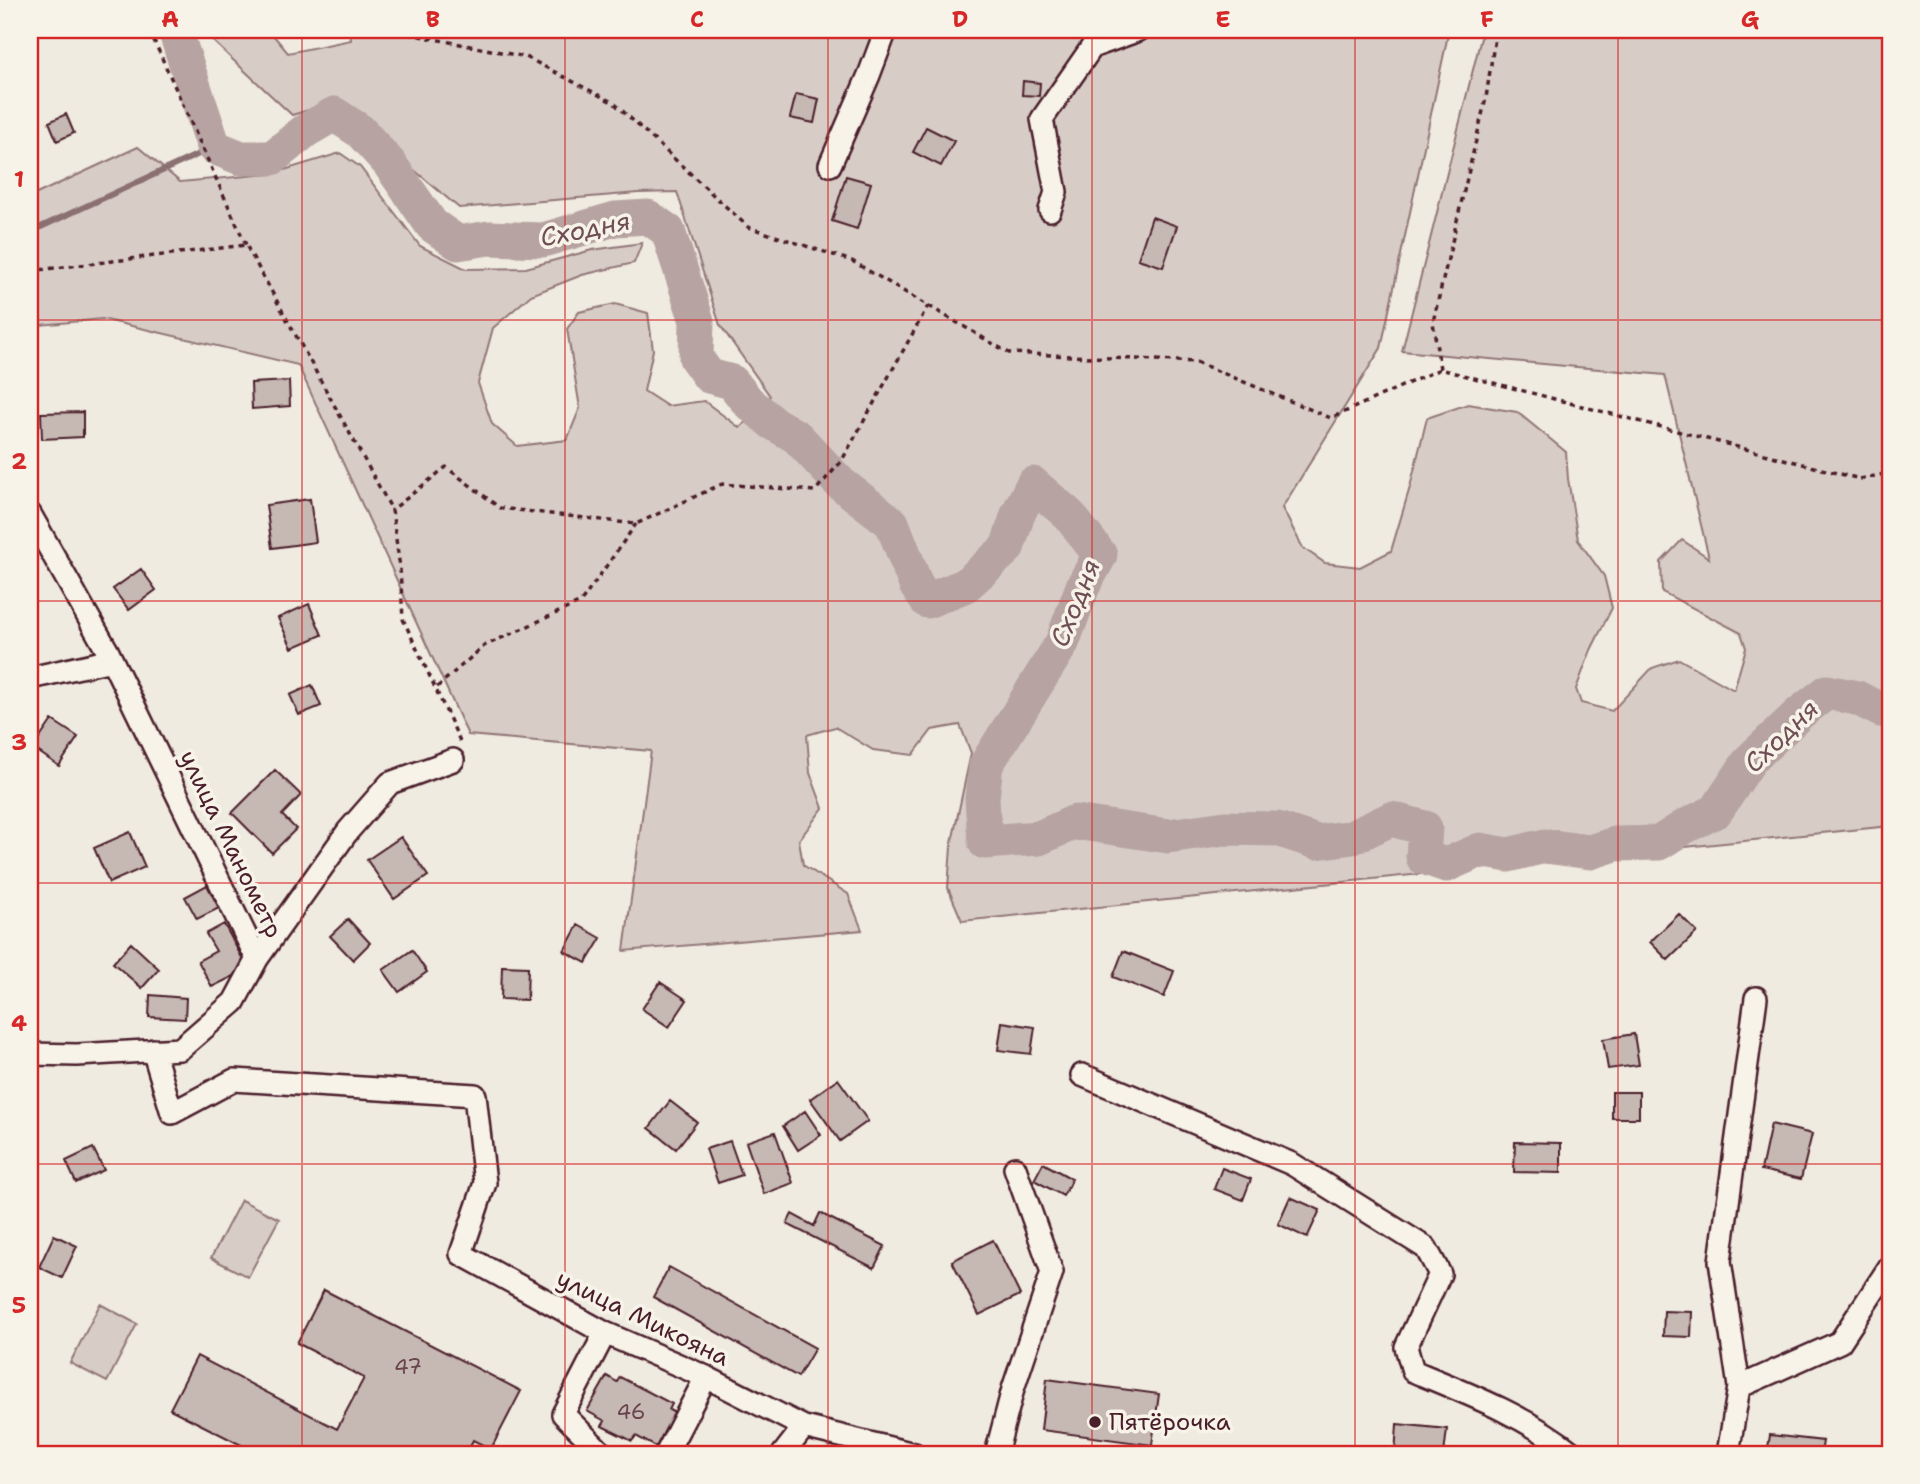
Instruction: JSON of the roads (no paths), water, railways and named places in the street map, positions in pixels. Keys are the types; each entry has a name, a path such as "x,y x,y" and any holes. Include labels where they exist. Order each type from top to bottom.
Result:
{"street":[{"path":"830,166 886,30"},
{"path":"1050,210 1056,192 1042,119 1092,47 1139,30"},
{"name":"улица Манометр","path":"30,514 112,660 257,959 234,1002 180,1049 77,1055 30,1054"},
{"path":"30,678 112,660"},
{"path":"257,959 348,831 390,783 453,760"},
{"path":"1728,1454 1739,1387 1720,1261 1756,998"},
{"name":"улица Микояна","path":"153,1050 172,1113 234,1080 475,1095 485,1183 461,1254 605,1333 706,1377 804,1427 914,1454"},
{"path":"1082,1075 1292,1164 1426,1248 1440,1274 1406,1347 1413,1371 1496,1406 1550,1435 1574,1454"},
{"path":"996,1454 1013,1389 1052,1272 1015,1168"},
{"path":"1739,1387 1840,1342 1890,1266"},
{"path":"603,1454 563,1414 605,1333"},
{"path":"666,1454 706,1377"},
{"path":"783,1454 804,1427"}],"waterway":[{"name":"Сходня","path":"175,30 214,147 241,158 272,158 305,131 334,114 360,131 389,163 432,225 458,243 489,238 543,240 615,219 648,217 668,231 697,321 696,358 709,376 732,382 748,402 773,423 797,437 840,483 892,523 916,585 927,601 966,585 1007,548 1018,514 1033,484 1069,515 1100,555 1083,586 1062,643 986,765 982,798 985,842 1039,838 1075,822 1168,836 1225,828 1277,829 1317,842 1353,837 1391,819 1425,828 1423,857 1446,865 1480,850 1508,855 1545,846 1590,852 1615,844 1659,843 1716,811 1750,760 1800,713 1827,692 1857,698 1881,710 1890,711"},
{"path":"30,232 214,147"}],"place":[{"name":"Пятёрочка","path":"1095,1422"}]}
